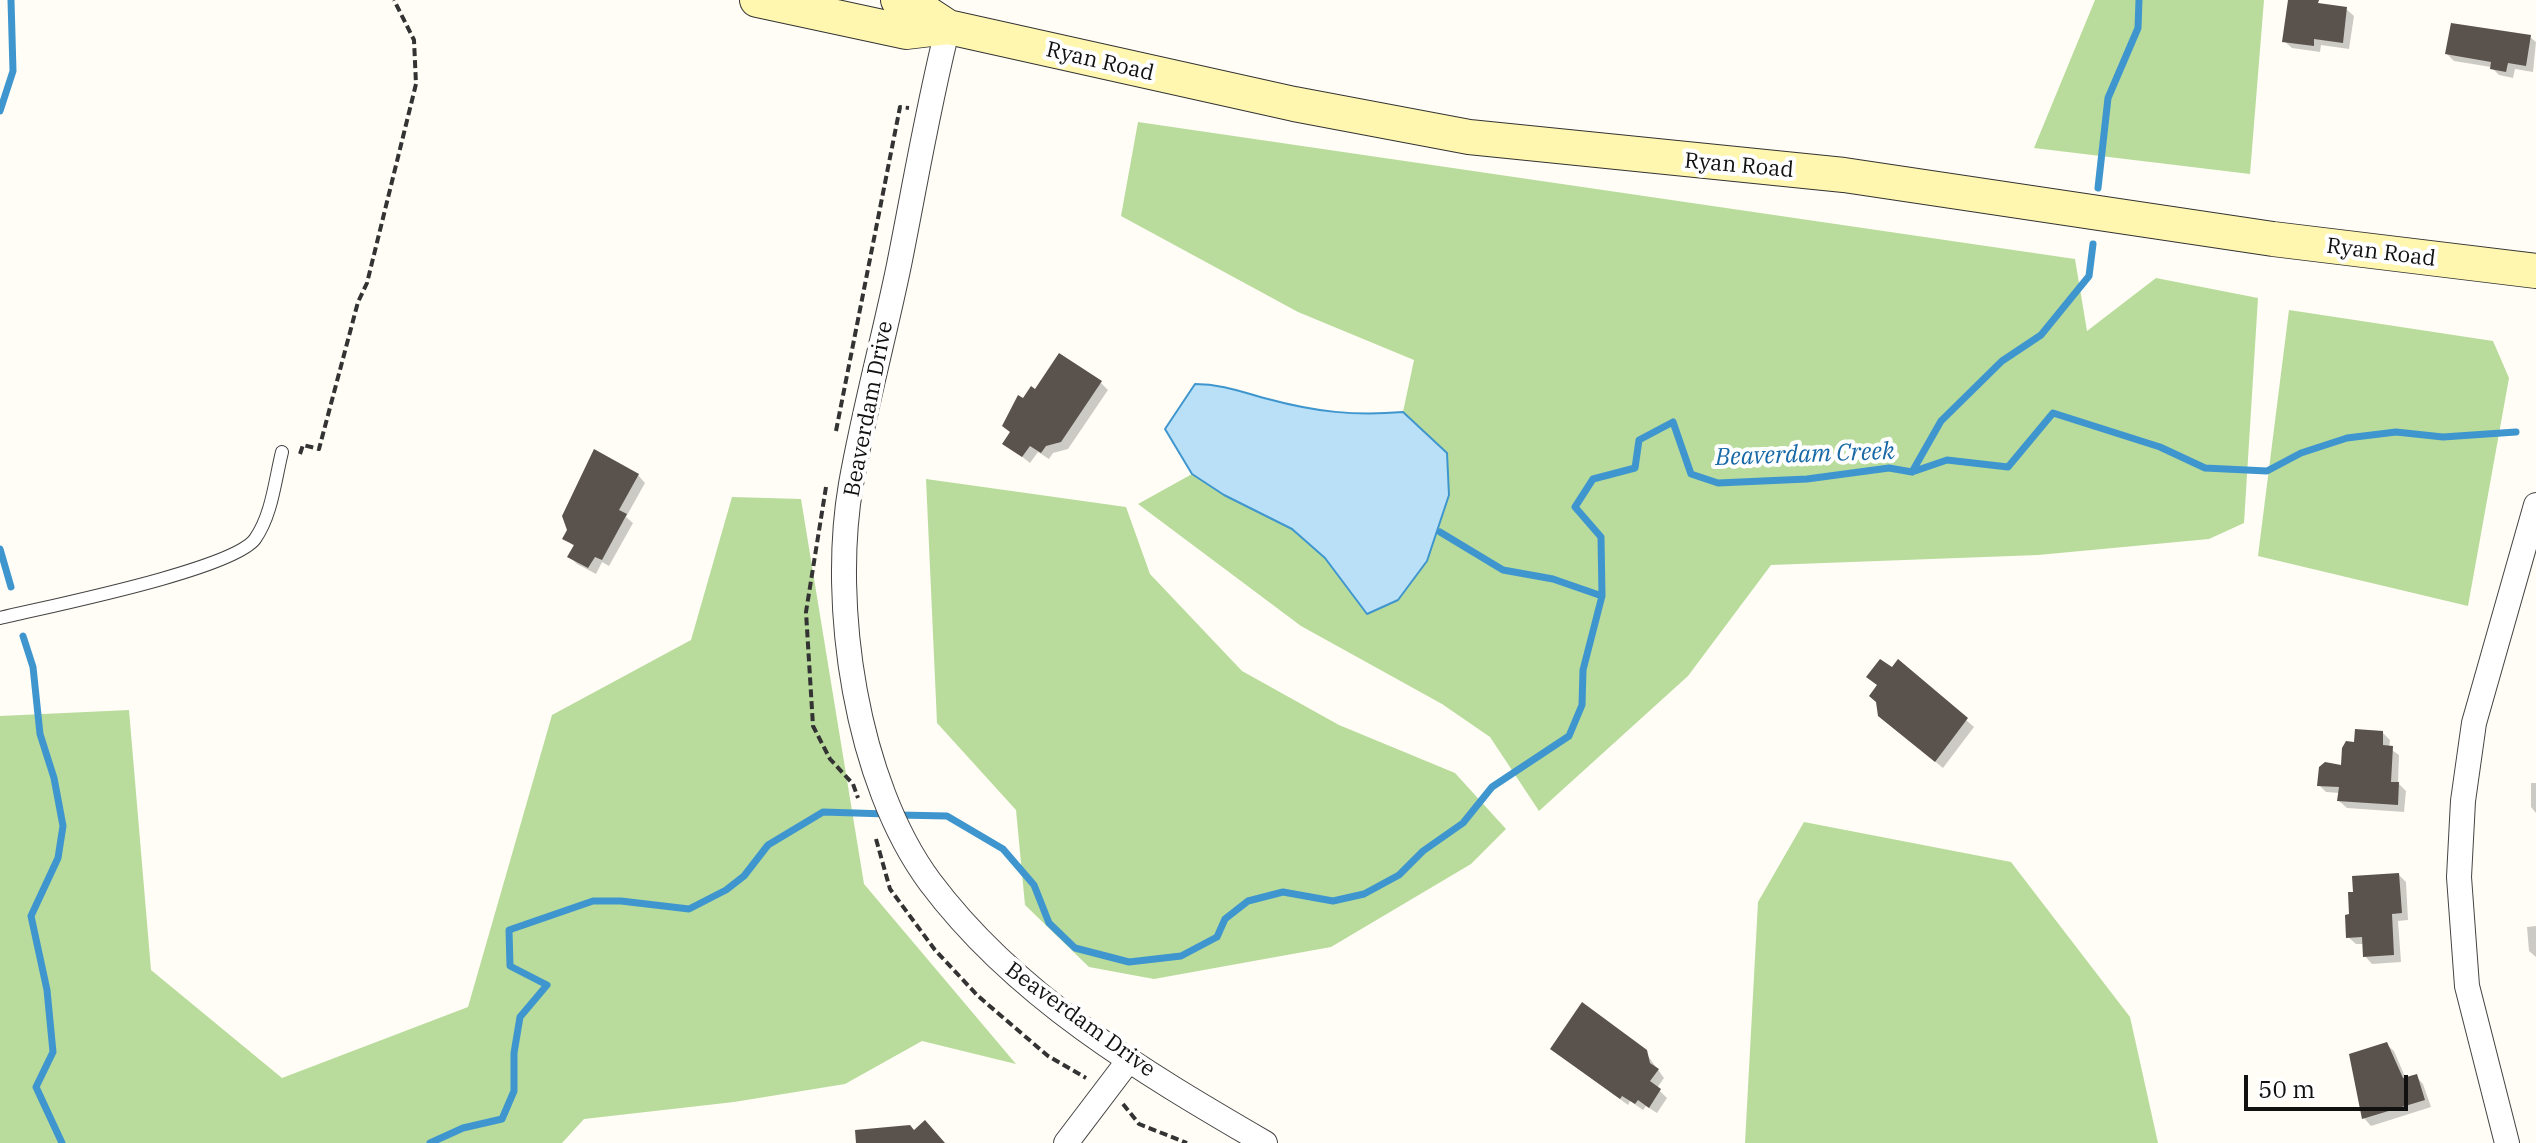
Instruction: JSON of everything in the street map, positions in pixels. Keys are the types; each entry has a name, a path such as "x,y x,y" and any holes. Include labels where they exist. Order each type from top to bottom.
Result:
{"main road":[{"name":"Ryan Road","path":"757,0 906,32 948,27 1278,101 1469,137 1844,175 2273,239 2536,271"},
{"name":"Ryan Road","path":"898,0 913,4 948,27"}],"street":[{"name":"Beaverdam Drive","path":"948,27 927,110 899,265 851,487 847,635 853,682 871,756 899,829 929,880 995,957 1129,1060 1265,1143"},
{"path":"2507,1143 2467,986 2459,877 2460,847 2474,723 2536,505"},
{"path":"1066,1143 1129,1060"}],"lane":[{"path":"0,618 151,581 225,557 253,542 265,519 282,452"}],"path":[{"path":"282,452 299,457 303,445 319,449 358,302 367,283 416,84 414,40 394,0"},
{"path":"871,828 890,889 935,950 978,996 1048,1056 1108,1091 1139,1124 1187,1143"}],"green space":[{"path":"2095,0 2264,0 2250,174 2034,148"},
{"path":"1138,122 2075,259 2087,331 2156,278 2258,298 2244,523 2209,539 2038,555 1771,565 1688,676 1539,811 1490,737 1442,704 1301,626 1138,504 1192,474 1224,495 1292,529 1325,558 1367,614 1447,453 1403,412 1414,360 1298,312 1121,216"},
{"path":"2289,310 2493,341 2509,378 2468,606 2258,556"},
{"path":"926,479 1126,507 1150,574 1242,671 1339,725 1455,773 1506,829 1471,864 1331,947 1154,979 1089,967 1025,905 1016,810 937,723"},
{"path":"732,497 801,499 864,884 1016,1064 922,1041 845,1084 734,1102 584,1119 562,1143 0,1143 0,716 129,710 151,970 282,1078 468,1007 552,715 691,640"},
{"path":"1804,822 2011,862 2130,1017 2158,1143 1745,1143 1758,902"}],"water":[{"path":"1195,384 1223,387 1319,410 1403,412 1447,453 1449,495 1427,561 1398,600 1367,614 1325,558 1292,529 1224,495 1192,474 1165,429"}],"building":[{"path":"2288,0 2319,0 2318,3 2347,7 2343,43 2314,39 2314,46 2282,42"},
{"path":"2451,23 2531,35 2526,66 2508,63 2506,72 2490,69 2491,62 2445,54"},
{"path":"1059,353 1102,381 1061,442 1046,446 1041,453 1030,446 1022,457 1002,444 1010,432 1002,426 1018,395 1023,398 1031,386 1035,389"},
{"path":"594,449 639,474 619,510 627,514 602,560 595,557 588,568 567,557 574,545 562,539 567,530 562,516"},
{"path":"1880,659 1892,667 1898,659 1968,718 1935,762 1878,716 1876,702 1869,696 1877,685 1866,677"},
{"path":"2355,729 2383,731 2383,745 2393,746 2391,782 2399,782 2398,805 2337,801 2339,787 2317,786 2319,767 2325,762 2341,765 2342,748 2346,741 2354,742"},
{"path":"2399,873 2402,913 2392,914 2394,955 2363,957 2362,937 2346,938 2345,915 2349,914 2348,892 2353,892 2352,876"},
{"path":"1582,1002 1647,1050 1650,1063 1659,1069 1650,1081 1661,1089 1649,1108 1638,1100 1635,1104 1622,1096 1620,1099 1550,1049"},
{"path":"2387,1042 2403,1078 2417,1074 2425,1100 2362,1119 2349,1054"},
{"path":"925,1120 945,1143 856,1143 855,1130 910,1125 914,1130"}],"waterway":[{"path":"0,111 13,71 11,0"},
{"path":"2098,188 2108,98 2138,28 2139,0"},
{"path":"1912,472 1941,421 2002,361 2041,335 2089,276 2093,244"},
{"name":"Beaverdam Creek","path":"899,815 947,816 1003,849 1034,885 1049,923 1075,948 1129,962 1181,956 1217,937 1225,919 1248,901 1283,892 1333,901 1364,894 1399,875 1423,851 1463,823 1492,787 1569,736 1582,705 1583,670 1602,596 1601,537 1575,507 1593,479 1635,468 1639,440 1673,422 1691,474 1718,483 1807,479 1889,468 1912,472 1947,460 2008,467 2053,413 2160,447 2205,468 2267,471 2301,453 2347,438 2396,432 2443,437 2516,432"},
{"path":"1440,532 1503,570 1553,579 1602,596"},
{"path":"0,549 11,587"},
{"path":"23,636 33,667 40,734 54,778 63,826 58,858 31,916 47,990 53,1052 36,1087 62,1143"},
{"name":"Beaverdam Creek","path":"430,1143 463,1128 502,1119 514,1091 514,1053 520,1017 547,985 510,966 509,930 593,901 689,909 726,890 744,876 768,845 823,812 887,814"}]}
